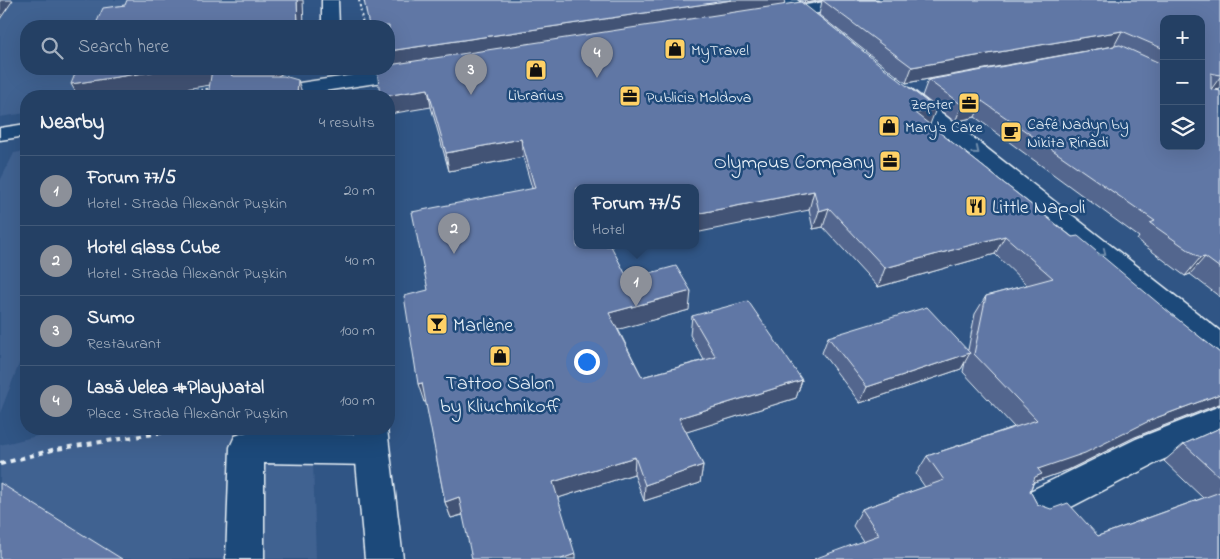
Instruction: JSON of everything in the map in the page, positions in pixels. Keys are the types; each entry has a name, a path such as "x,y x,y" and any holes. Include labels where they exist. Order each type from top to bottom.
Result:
{"street":[{"path":"330,0 332,20"},
{"path":"755,18 794,6 870,0"},
{"path":"794,6 835,38"},
{"path":"395,74 432,69"},
{"path":"290,90 390,75"},
{"path":"930,87 896,86 1220,348"},
{"path":"0,134 20,131"},
{"path":"1035,507 1148,450 1220,420"},
{"path":"245,559 247,447 371,439 384,559"}],"path":[{"path":"359,0 362,20"},
{"path":"0,464 56,449 146,435"}],"shaded area":[{"path":"0,0 303,0 304,20 20,20 20,75 89,75 83,90 20,90 20,114 0,117"},
{"path":"20,152 20,361 0,413 0,181 14,153"},
{"path":"41,435 312,435 316,559 0,559 0,445"}],"building":[{"path":"127,0 297,0 298,20 98,20 103,8 125,5"},
{"path":"364,0 732,0 395,50 395,20 368,20"},
{"path":"822,0 1220,0 1220,75 1211,73 1211,89 1220,91 1220,268 1205,257 1200,258 1150,223 1155,221 982,101 962,105 928,80 1120,45 1160,63 1160,150 1205,150 1205,15 1160,15 1160,47 1122,31 912,67"},
{"path":"801,2 936,109 915,113 1072,237 1078,236 1220,353 1220,394 1153,419 1085,453 1038,469 1042,474 1035,477 1030,491 1037,504 1051,509 1068,503 1098,536 1220,492 1220,559 814,559 879,535 862,509 944,480 927,456 1037,420 974,354 986,296 1053,278 1005,236 885,268 829,208 819,211 814,191 699,213 699,184 574,184 574,249 613,249 628,279 676,266 691,291 609,313 642,377 716,357 692,316 748,301 802,380 679,418 703,465 645,485 635,457 553,482 575,554 561,559 472,559 459,497 445,502 422,383 418,384 404,296 428,290 412,212 535,188 521,139 446,153 428,89 395,94 395,90 379,90 378,75 395,75 395,64"},
{"path":"75,75 130,75 71,84"},
{"path":"211,75 284,76 298,80 297,90 209,90"},
{"path":"927,307 970,353 867,387 828,337"},
{"path":"1220,428 1220,477 1184,444"},
{"path":"0,483 122,559 0,559"}],"place":[{"name":"MyTravel","path":"675,49"},
{"name":"Librarius","path":"536,70"},
{"name":"Lasă Jelea #PlayNatal","path":"597,78"},
{"name":"Sumo","path":"471,95"},
{"name":"Publicis Moldova","path":"630,96"},
{"name":"Zepter","path":"969,103"},
{"name":"Mary's Cake","path":"889,126"},
{"name":"Café Nadyn by Nikita Rinadi","path":"1011,132"},
{"name":"Olympus Company","path":"890,161"},
{"name":"Little Napoli","path":"976,206"},
{"name":"Hotel Glass Cube","path":"454,254"},
{"name":"Forum 77/5","path":"636,307"},
{"name":"Marlène","path":"437,324"},
{"name":"Tattoo Salon by Kliuchnikoff","path":"500,356"}]}
